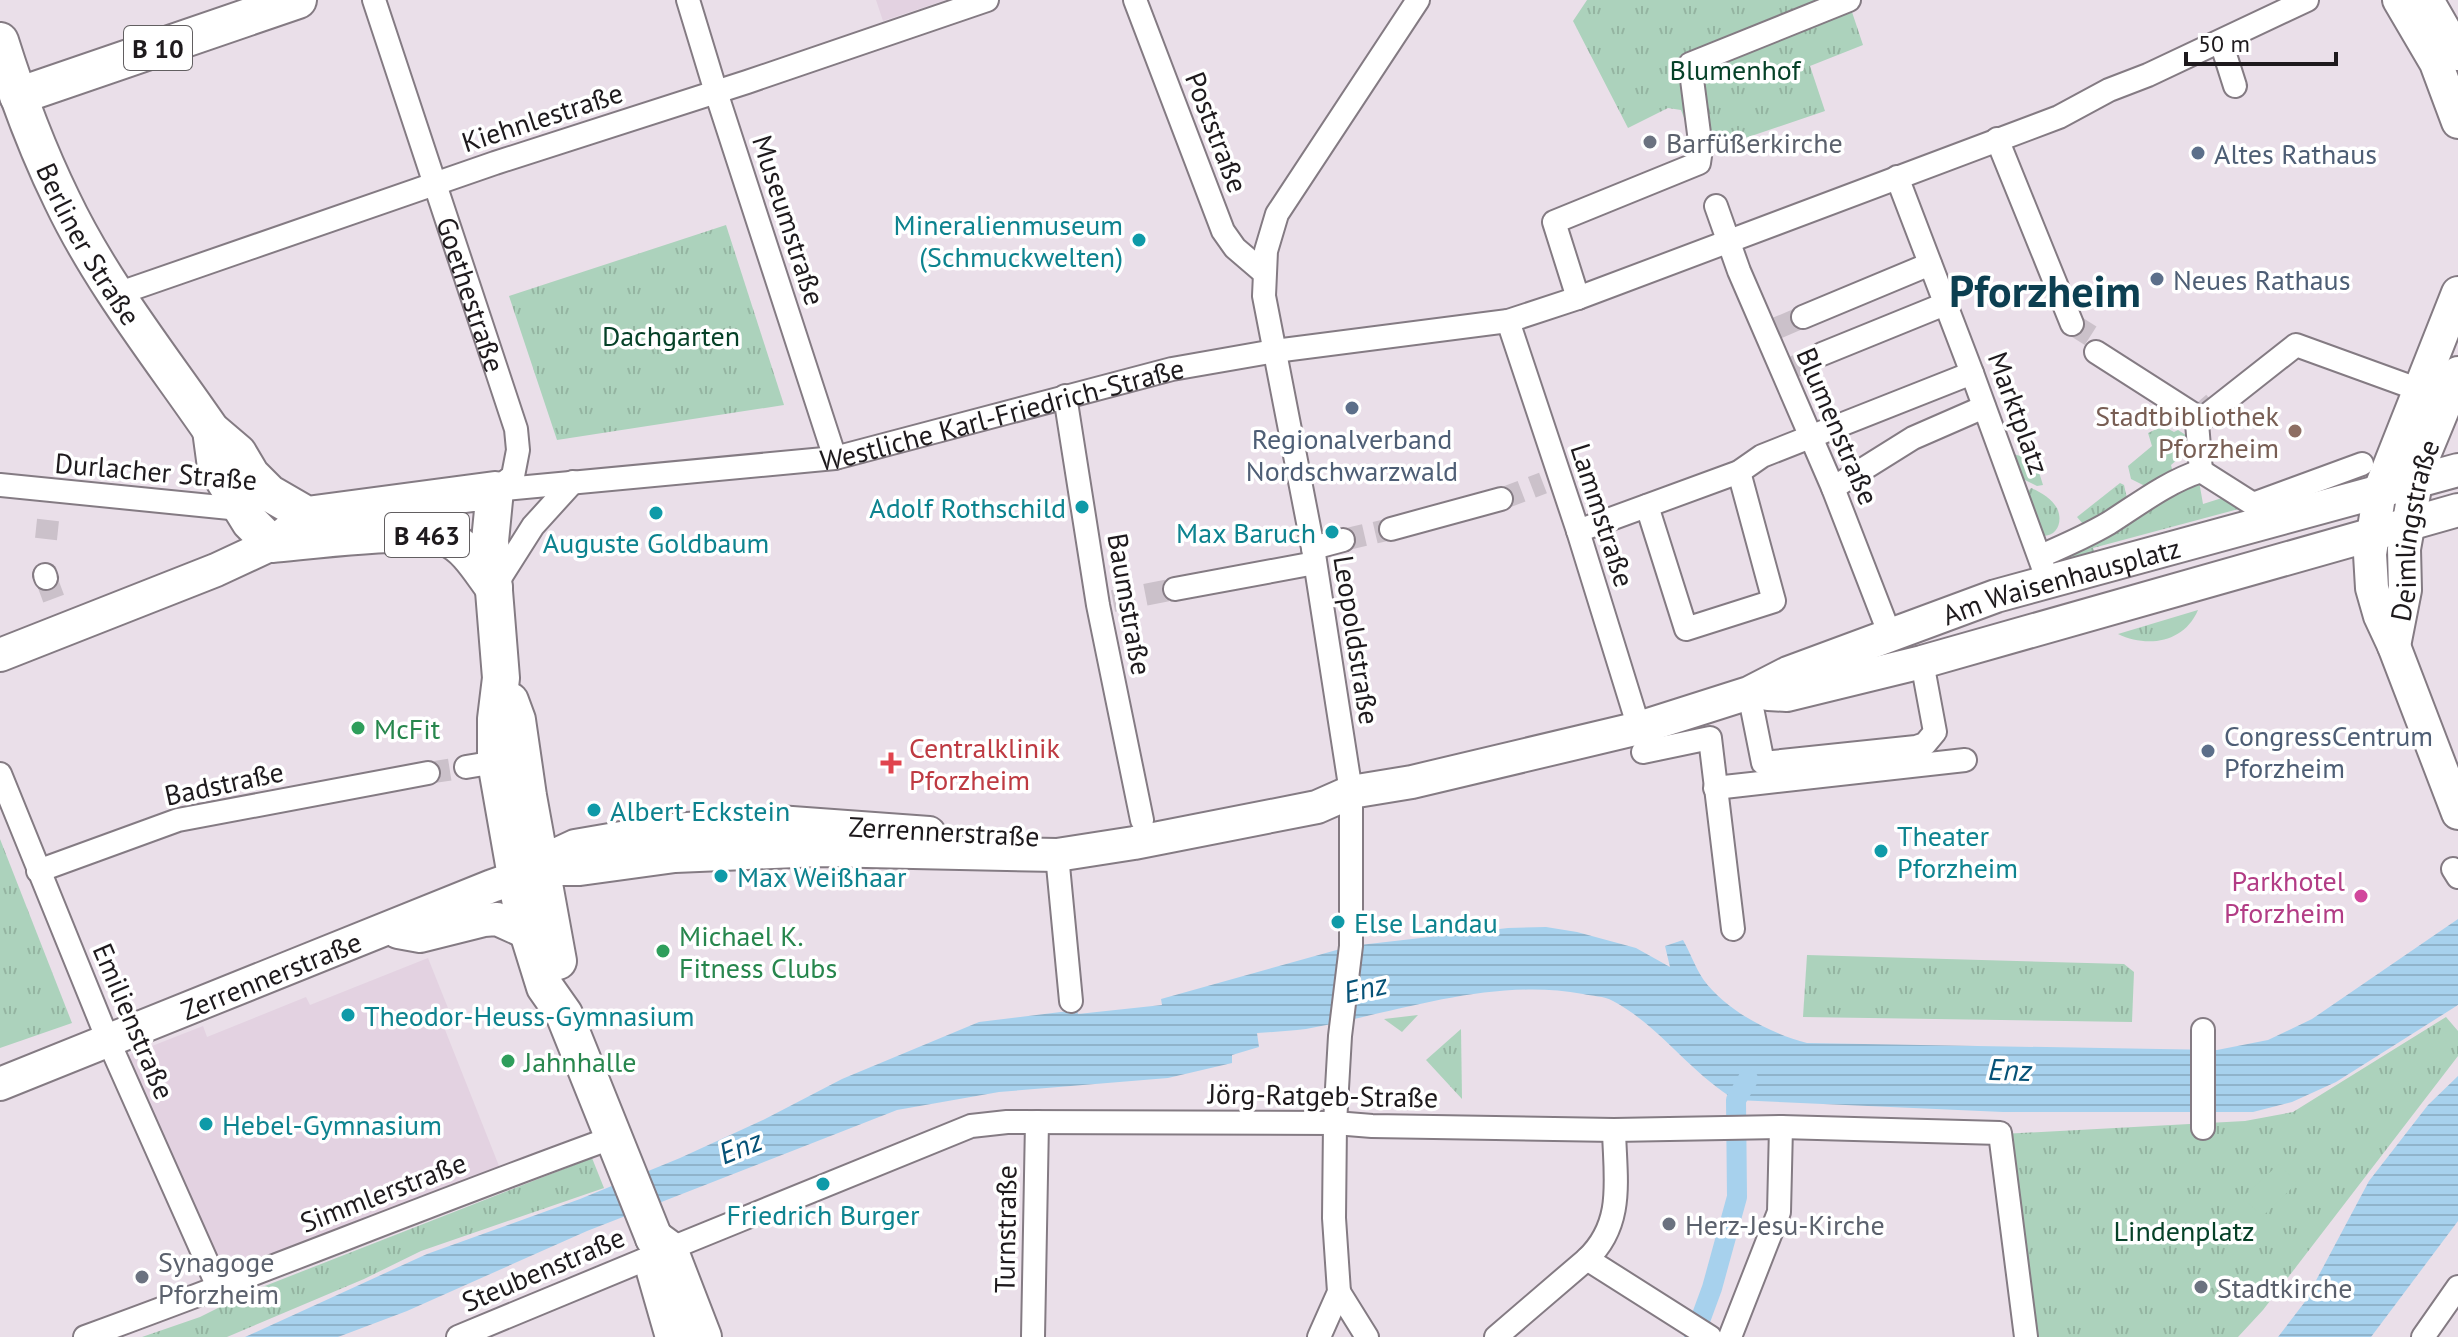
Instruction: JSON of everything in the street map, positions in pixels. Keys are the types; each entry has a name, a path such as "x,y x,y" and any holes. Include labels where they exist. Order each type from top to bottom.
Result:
{"main road":[{"name":"B 10","path":"9,99 298,0"},
{"path":"2399,0 2436,63 2458,122"},
{"path":"2427,0 2458,54"},
{"name":"Berliner Straße","path":"0,41 9,99 62,200 117,294 211,430 238,453 251,475 269,493 307,515"},
{"name":"Deimlingstraße","path":"2458,293 2420,390 2371,477 2372,588 2380,616 2458,813"},
{"name":"Deimlingstraße","path":"2394,646 2402,612 2404,549 2416,482 2424,455 2457,386"},
{"name":"Berliner Straße","path":"211,430 216,467 258,532 272,544"},
{"name":"Am Waisenhausplatz","path":"1641,740 1788,673 1996,596 2045,568 2267,521 2371,477 2416,482 2458,470"},
{"name":"Westliche Karl-Friedrich-Straße","path":"307,515 495,490"},
{"name":"Goethestraße","path":"495,490 490,525 501,678 496,719 481,764 528,873 559,965 564,1014"},
{"name":"B 463","path":"337,539 432,500"},
{"name":"Am Waisenhausplatz","path":"1749,693 1787,695 1922,662 2458,510"},
{"path":"0,655 216,570 272,544 307,515"},
{"path":"2267,521 2277,534 2278,550 2269,565"},
{"name":"B 463","path":"272,544 408,534 448,538 468,555 494,588"},
{"path":"2302,556 2345,569 2360,576 2372,588"},
{"name":"Goethestraße","path":"501,678 517,720 528,796 528,933 545,987 564,1014 616,1142"},
{"name":"Zerrennerstraße","path":"528,873 675,856 820,850 1057,855 1317,807 1351,792 1641,740"},
{"name":"Zerrennerstraße","path":"0,1084 528,873 575,846 662,831 778,822 930,833 1056,837 1315,787 1351,792"},
{"path":"528,796 546,821 557,828 604,841"},
{"path":"387,929 420,936 497,919 528,933"},
{"name":"B 463","path":"616,1142 658,1248 703,1337"},
{"name":"B 463","path":"658,1248 674,1337"}],"street":[{"name":"Goethestraße","path":"374,0 516,429 518,450 513,476 495,490"},
{"name":"Museumstraße","path":"688,0 835,458"},
{"name":"Kiehnlestraße","path":"117,294 435,184 987,0"},
{"name":"Poststraße","path":"1135,0 1223,231 1235,248 1263,272"},
{"name":"Leopoldstraße","path":"1335,1123 1351,943 1351,792 1314,556 1266,313 1263,272 1277,214 1418,0"},
{"path":"1578,298 1554,222 1699,163 1701,149 1690,64 1849,0"},
{"name":"Westliche Karl-Friedrich-Straße","path":"495,490 835,458 1172,369 1275,351 1508,321 1578,298 2059,117 2109,90 2221,42 2307,0"},
{"path":"2221,42 2235,86"},
{"path":"1997,139 2072,324"},
{"name":"Marktplatz","path":"1897,177 2045,568"},
{"path":"1716,206 1729,241"},
{"name":"Blumenstraße","path":"1729,241 1739,271 1772,330 1788,369 1811,438 1890,635"},
{"path":"1803,317 1930,264"},
{"path":"1822,354 1945,304"},
{"name":"Lammstraße","path":"1508,321 1552,481 1578,531 1641,740"},
{"path":"2098,347 2196,416 2296,345 2420,390"},
{"path":"1578,531 1739,472 1762,456 1972,373"},
{"name":"Baumstraße","path":"1065,396 1142,820"},
{"path":"1897,403 1913,438"},
{"path":"1833,488 1913,438 1984,407"},
{"path":"2198,412 2201,471"},
{"path":"2201,471 2253,504 2371,477"},
{"path":"2045,568 2068,545 2107,524 2149,495 2201,471"},
{"path":"1647,506 1686,629 1774,601 1739,472"},
{"path":"494,588 533,526 573,482"},
{"name":"Durlacher Straße","path":"0,485 307,515"},
{"path":"1391,529 1501,499"},
{"path":"1175,589 1314,556 1343,540"},
{"path":"1749,693 1763,763 1916,747 1925,744 1935,732 1922,662"},
{"path":"1641,740 1710,738 1733,929"},
{"path":"1715,788 1965,760"},
{"name":"Emilienstraße","path":"0,774 108,1040 219,1289"},
{"name":"Badstraße","path":"38,871 178,820 420,774"},
{"path":"1057,855 1071,1001"},
{"path":"2203,1038 2203,1124"},
{"name":"Jörg-Ratgeb-Straße","path":"658,1248 971,1126 1037,1122 1335,1123 1614,1130 1774,1127 2000,1133 2026,1337"},
{"name":"Turnstraße","path":"1033,1337 1037,1122"},
{"path":"1319,1337 1339,1292 1334,1218 1335,1123"},
{"path":"1730,1337 1779,1212 1774,1127"},
{"path":"1496,1337 1587,1259 1610,1229 1615,1209 1614,1130"},
{"name":"Simmlerstraße","path":"85,1337 219,1289 446,1198 616,1142"},
{"name":"Steubenstraße","path":"458,1337 658,1248"},
{"path":"1587,1259 1710,1337"},
{"path":"2423,1337 2458,1287"},
{"path":"1339,1292 1367,1337"}],"shaded area":[{"path":"876,0 946,0 883,21"},
{"path":"428,958 448,1008 438,1012 501,1171 212,1282 124,1057 203,1026 207,1037 306,997 310,1005"}],"green space":[{"name":"Blumenhof","path":"1587,0 1848,0 1863,45 1810,66 1825,111 1698,154 1681,110 1668,108 1628,128 1573,21"},
{"name":"Dachgarten","path":"726,225 784,405 557,440 509,296"},
{"path":"2163,426 2174,432 2178,430 2192,439 2194,445 2171,465 2173,473 2149,488 2131,479 2128,466 2152,446 2148,433"},
{"path":"2009,453 2032,459 2043,485 2037,486 2019,477"},
{"path":"2199,481 2203,504 2222,498 2227,493 2246,507 2093,548 2097,560 2054,572 2052,556"},
{"path":"2120,483 2124,485 2127,498 2092,523 2083,524 2077,517"},
{"path":"2031,488 2046,496 2057,508 2058,527 2048,535 2043,536 2026,494"},
{"path":"2198,610 2184,630 2164,640 2141,641 2118,634"},
{"path":"0,839 72,1023 0,1048"},
{"path":"1807,955 2124,964 2134,972 2132,1022 1803,1017"},
{"path":"1418,1015 1402,1032 1384,1019"},
{"name":"Lindenplatz","path":"2446,1017 2458,1031 2458,1056 2263,1310 2238,1337 2034,1337 2002,1134 2245,1121 2293,1112"},
{"path":"1461,1029 1462,1099 1426,1060"},
{"path":"592,1158 604,1188 421,1251 364,1279 227,1337 142,1337 200,1317 252,1291"},
{"path":"2279,1164 2297,1183 2262,1217 2243,1197"}],"water":[{"name":"Enz","path":"2458,919 2458,1005 2336,1082 2292,1102 2253,1112 2003,1112 1736,1100 1705,1078 1630,1011 1609,999 1548,990 1479,993 1306,1029 1257,1033 1259,1047 1232,1055 1232,1063 1168,1078 999,1092 897,1110 587,1231 407,1311 338,1337 245,1337 427,1254 580,1199 680,1158 842,1079 979,1022 1077,1010 1078,1014 1162,1005 1161,999 1351,946 1508,928 1546,927 1636,948 1670,967 1665,946 1683,940 1703,979 1736,1011 1764,1027 1807,1043 2217,1050 2268,1040 2312,1019"},
{"path":"2458,1076 2458,1221 2371,1337 2278,1337 2304,1303 2369,1181 2428,1105"}],"waterway":[{"path":"1694,1337 1712,1288 1737,1197 1736,1100 1748,1079"}],"tunnel":[{"path":"1777,328 1803,317"},
{"path":"2072,324 2099,341"},
{"path":"1794,367 1822,354"},
{"path":"2198,402 2206,411"},
{"path":"1501,499 1543,483"},
{"path":"46,539 48,520"},
{"path":"1343,540 1391,529"},
{"path":"46,578 56,605"},
{"path":"1113,601 1175,589"},
{"path":"428,773 466,767"}],"place":[{"name":"Barfüßerkirche","path":"1650,142"},
{"name":"Altes Rathaus","path":"2198,153"},
{"name":"Mineralienmuseum (Schmuckwelten)","path":"1139,240"},
{"name":"Neues Rathaus","path":"2157,279"},
{"name":"Regionalverband Nordschwarzwald","path":"1352,408"},
{"name":"Stadtbibliothek Pforzheim","path":"2295,431"},
{"name":"Adolf Rothschild","path":"1082,507"},
{"name":"Auguste Goldbaum","path":"656,513"},
{"name":"Max Baruch","path":"1332,532"},
{"name":"McFit","path":"358,728"},
{"name":"CongressCentrum Pforzheim","path":"2208,751"},
{"name":"Centralklinik Pforzheim","path":"891,763"},
{"name":"Albert Eckstein","path":"594,810"},
{"name":"Theater Pforzheim","path":"1881,851"},
{"name":"Max Weißhaar","path":"721,876"},
{"name":"Parkhotel Pforzheim","path":"2361,896"},
{"name":"Else Landau","path":"1338,922"},
{"name":"Michael K. Fitness Clubs","path":"663,951"},
{"name":"Theodor-Heuss-Gymnasium","path":"348,1015"},
{"name":"Jahnhalle","path":"508,1061"},
{"name":"Hebel-Gymnasium","path":"206,1124"},
{"name":"Friedrich Burger","path":"823,1184"},
{"name":"Herz-Jesu-Kirche","path":"1669,1224"},
{"name":"Synagoge Pforzheim","path":"142,1277"},
{"name":"Stadtkirche","path":"2201,1287"}],"district":[{"name":"Pforzheim","path":"2045,290"}]}
